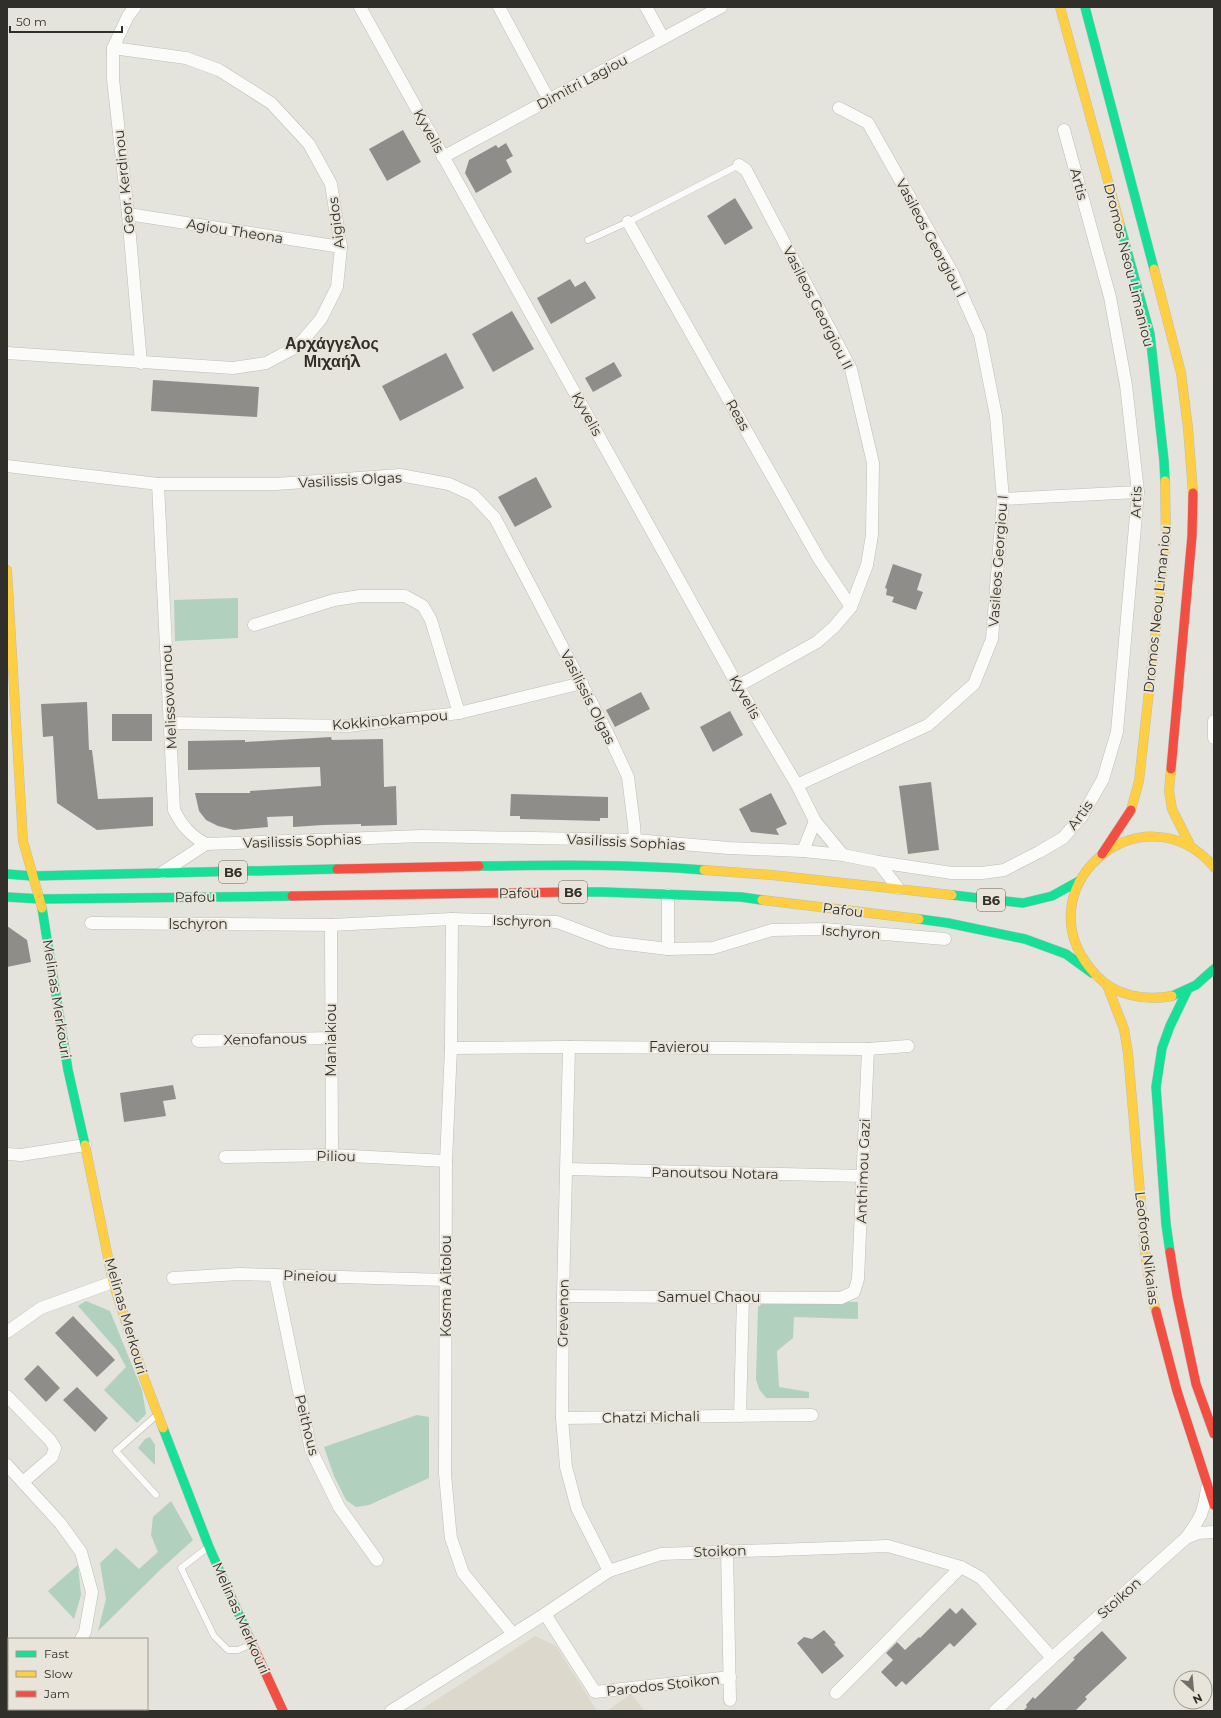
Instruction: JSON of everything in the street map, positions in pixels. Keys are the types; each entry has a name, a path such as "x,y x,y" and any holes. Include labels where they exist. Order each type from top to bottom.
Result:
{"main road":[{"name":"Dromos Neou Limaniou","path":"1060,7 1150,334 1164,461 1166,538 1139,781 1131,810 1102,854"},
{"name":"Dromos Neou Limaniou","path":"1085,7 1180,373 1188,428 1192,482 1192,536 1169,791 1172,809 1191,847"},
{"name":"Melinas Merkouri","path":"7,570 9,670 23,841 32,876 41,899 68,1070 113,1282 144,1378 209,1547 283,1711"},
{"name":"B6","path":"1213,865 1191,847 1169,839 1146,837 1122,843 1102,854 1089,867 1079,882 1073,900 1071,913 1073,939 1080,957 1092,973 1107,986 1126,995 1146,999 1167,998 1187,990 1199,983 1214,969"},
{"name":"Pafou","path":"7,874 32,876 546,865 655,867 772,875 1023,903 1044,900 1059,894 1079,882"},
{"name":"Pafou","path":"7,897 41,899 603,892 741,897 948,923 1025,939 1066,954 1092,973"},
{"name":"Leoforos Nikaias","path":"1107,986 1124,1029 1128,1053 1145,1251 1151,1293 1177,1391 1214,1505"},
{"name":"Leoforos Nikaias","path":"1187,990 1168,1028 1161,1049 1157,1068 1156,1087 1166,1224 1177,1295 1196,1384 1214,1434"}],"street":[{"name":"Geor. Kerdinou","path":"135,7 128,16 113,48 113,79 128,214 142,363"},
{"name":"Kyvelis","path":"360,7 738,686 797,785 815,821 843,855"},
{"path":"499,7 549,100"},
{"path":"646,7 663,38"},
{"name":"Dimitri Lagiou","path":"443,157 721,7"},
{"name":"Aigidos","path":"7,353 234,368 266,363 298,346 320,319 337,287 341,247 331,184 309,144 271,103 219,70 186,58 113,48"},
{"name":"Vasileos Georgiou I","path":"797,785 928,725 974,684 992,639 1003,499 996,416 980,335 952,272 868,123 839,108"},
{"name":"Artis","path":"1039,852 1063,838 1082,816 1103,779 1117,732 1138,492 1126,385 1110,297 1064,130"},
{"name":"Vasileos Georgiou II","path":"738,686 817,642 834,627 851,607 867,565 872,535 873,463 851,369 746,170 739,165"},
{"name":"Agiou Theona","path":"128,214 341,247"},
{"name":"Reas","path":"628,222 819,560 851,607"},
{"name":"Vasilissis Olgas","path":"7,466 158,484 276,484 400,475 449,484 473,495 495,518 582,683 628,777 635,840"},
{"name":"Melissovounou","path":"158,484 174,810 187,831 195,838 206,844"},
{"path":"1003,499 1138,492"},
{"path":"254,625 334,600 360,596 405,596 423,606 432,620 459,713"},
{"name":"Kokkinokampou","path":"170,724 348,726 459,713 582,683"},
{"path":"1214,721 1214,738"},
{"path":"803,852 815,821"},
{"name":"Vasilissis Sophias","path":"206,844 422,836 635,840 729,848 843,855 878,862 952,873 982,873 1004,870 1039,852"},
{"path":"161,873 206,844"},
{"path":"878,862 898,888"},
{"path":"668,895 668,949"},
{"name":"Ischyron","path":"91,923 331,925 452,918 557,922 610,942 668,949 713,948 772,930 824,929 945,939"},
{"name":"Kosma Aitolou","path":"452,918 451,1048 446,1161 445,1474 451,1538 463,1573 513,1634"},
{"name":"Maniakiou","path":"331,925 332,1155"},
{"name":"Xenofanous","path":"198,1040 331,1038"},
{"name":"Favierou","path":"451,1048 569,1047 868,1049 908,1046"},
{"name":"Grevenon","path":"569,1047 563,1296 562,1418 566,1468 577,1508 609,1571"},
{"name":"Anthimou Gazi","path":"854,1292 858,1279 868,1049"},
{"path":"7,1154 20,1155 85,1145"},
{"name":"Piliou","path":"226,1158 332,1155 446,1161"},
{"name":"Panoutsou Notara","path":"567,1169 863,1176"},
{"name":"Pineiou","path":"173,1278 239,1274 446,1280"},
{"name":"Peithous","path":"275,1275 311,1450 338,1507 377,1560"},
{"path":"7,1332 41,1308 113,1282"},
{"name":"Samuel Chaou","path":"563,1296 840,1298 854,1292"},
{"path":"740,1416 742,1297"},
{"path":"7,1396 50,1440 55,1448 52,1457 23,1482"},
{"name":"Chatzi Michali","path":"562,1418 812,1415"},
{"path":"7,1465 60,1523 81,1552 92,1592 85,1632 82,1638"},
{"name":"Stoikon","path":"995,1711 1186,1538 1200,1519 1208,1485"},
{"name":"Stoikon","path":"1186,1538 1198,1533 1214,1532"},
{"name":"Stoikon","path":"391,1711 545,1614 609,1571 661,1554 727,1550 888,1546 961,1567 981,1578 1052,1658"},
{"name":"Parodos Stoikon","path":"727,1550 730,1700"},
{"path":"836,1693 961,1567"},
{"name":"Parodos Stoikon","path":"545,1614 595,1692 730,1677"}],"lane":[{"path":"588,240 628,222 739,165"},
{"path":"156,1495 116,1451 159,1414"},
{"path":"209,1547 181,1568 214,1636 228,1650 238,1650 253,1644"}],"shaded area":[{"path":"535,1636 556,1646 597,1711 419,1711"},
{"path":"631,1694 645,1711 607,1711"}],"green space":[{"path":"238,598 238,638 175,641 174,600"},
{"path":"86,1301 110,1311 142,1390 146,1414 137,1423 104,1390 126,1367 117,1350 78,1306"},
{"path":"765,1301 858,1302 858,1319 794,1317 793,1338 777,1351 779,1387 809,1392 809,1398 766,1398 759,1389 756,1379 758,1307"},
{"path":"417,1415 429,1417 429,1478 369,1505 356,1507 346,1500 334,1476 324,1447"},
{"path":"150,1437 155,1445 155,1465 138,1448 145,1439"},
{"path":"171,1501 193,1540 162,1568 98,1631 106,1599 100,1563 116,1548 139,1569 158,1552 151,1535 153,1517"},
{"path":"78,1565 81,1595 74,1619 48,1591"}],"building":[{"path":"403,130 421,162 387,181 369,149"},
{"path":"506,143 513,156 506,160 512,172 476,193 465,173 469,160 496,145 498,148"},
{"path":"735,198 753,228 725,245 707,216"},
{"path":"570,279 575,287 585,281 596,298 551,324 537,298"},
{"path":"512,311 534,349 493,372 472,334"},
{"path":"446,353 464,388 400,421 382,386"},
{"path":"614,362 622,376 593,392 585,378"},
{"path":"153,380 259,387 257,417 151,411"},
{"path":"536,477 552,507 515,527 498,497"},
{"path":"893,564 922,574 917,590 923,592 916,610 892,602 894,597 886,595 887,589 885,588"},
{"path":"641,692 650,709 615,727 606,710"},
{"path":"87,702 89,750 92,750 98,799 153,797 153,826 97,830 57,803 53,736 43,737 41,704"},
{"path":"730,711 743,735 713,752 700,727"},
{"path":"112,714 152,714 152,741 112,741"},
{"path":"331,737 332,740 383,739 384,787 396,786 397,825 361,826 361,824 293,827 293,816 267,817 268,827 234,830 218,826 206,820 199,811 195,793 250,793 250,791 321,786 320,767 188,770 188,741 245,740 245,742"},
{"path":"931,782 939,850 908,854 899,786"},
{"path":"771,793 787,824 776,829 779,835 751,832 739,809"},
{"path":"511,794 608,797 608,818 600,818 600,821 520,819 520,816 510,816"},
{"path":"7,926 27,940 31,962 7,967"},
{"path":"173,1085 176,1099 163,1101 166,1116 124,1122 120,1093"},
{"path":"73,1316 115,1360 97,1377 55,1333"},
{"path":"38,1365 60,1388 46,1402 24,1379"},
{"path":"77,1387 108,1418 95,1432 63,1400"},
{"path":"950,1608 956,1614 962,1608 977,1624 954,1647 950,1643 906,1685 902,1681 896,1687 881,1672 893,1660 886,1653 897,1642 905,1650 919,1637 920,1638"},
{"path":"824,1630 836,1643 834,1644 844,1656 822,1674 797,1643 804,1637 812,1639"},
{"path":"1102,1631 1127,1658 1085,1697 1087,1699 1075,1711 1023,1711 1033,1697 1035,1699 1075,1659 1073,1658"}],"traffic: fast":[{"path":"1085,7 1154,269"},
{"path":"1120,225 1150,334 1165,481"},
{"path":"479,866 620,866 704,870"},
{"path":"7,874 32,876 337,869"},
{"path":"952,895 1023,903 1052,896 1079,881"},
{"path":"571,892 741,897 762,900"},
{"path":"7,897 41,899 292,896"},
{"path":"42,908 68,1070 85,1145"},
{"path":"919,919 948,923 1025,939 1066,954 1092,973"},
{"path":"1172,996 1196,985 1214,969"},
{"path":"1170,1252 1166,1224 1156,1087 1162,1048 1170,1026 1187,991"},
{"path":"163,1428 209,1547 249,1637"}],"traffic: slow":[{"path":"1060,7 1120,225"},
{"path":"1154,269 1181,373 1188,428 1193,493"},
{"path":"1131,810 1139,781 1166,539 1165,481"},
{"path":"7,570 23,841 42,908"},
{"path":"1171,769 1169,791 1172,809 1191,847"},
{"path":"1172,996 1151,998 1131,995 1112,988 1096,975 1075,943 1071,911 1080,882 1098,858 1124,842 1154,837 1185,844 1214,867"},
{"path":"704,870 772,875 952,895"},
{"path":"762,900 919,919"},
{"path":"1107,985 1124,1029 1128,1053 1145,1251 1151,1293 1156,1311"},
{"path":"85,1145 113,1282 144,1378 163,1428"}],"traffic: jam":[{"path":"1171,769 1192,536 1193,493"},
{"path":"1102,854 1131,810"},
{"path":"337,869 479,866"},
{"path":"292,896 571,892"},
{"path":"1170,1252 1177,1295 1196,1384 1214,1434"},
{"path":"1156,1311 1177,1391 1214,1505"},
{"path":"249,1637 283,1711"}],"district":[{"name":"Αρχάγγελος Μιχαήλ","path":"332,352"}]}
